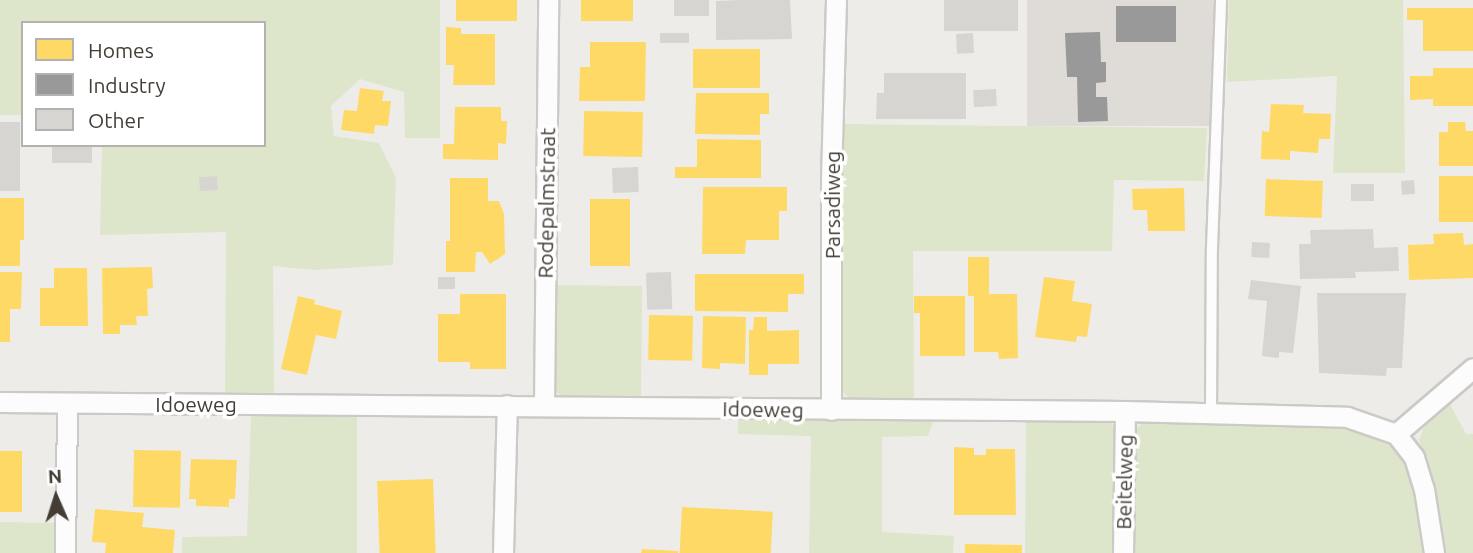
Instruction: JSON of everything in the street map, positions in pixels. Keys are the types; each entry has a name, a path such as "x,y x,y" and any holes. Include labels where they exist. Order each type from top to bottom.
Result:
{"street":[{"name":"Rodepalmstraat","path":"544,406 548,0"},
{"name":"Parsadiweg","path":"831,410 831,179 836,0"},
{"path":"1434,553 1424,489 1414,457 1396,434 1473,368"},
{"name":"Idoeweg","path":"0,402 1211,412 1347,417 1396,434"},
{"path":"65,553 67,404"},
{"path":"503,553 507,405"},
{"name":"Beitelweg","path":"1123,553 1125,411"}],"lane":[{"path":"1211,412 1213,210 1221,0"}],"shaded area":[{"path":"1027,0 1215,0 1215,126 1027,126"}],"green space":[{"path":"0,0 440,0 440,138 405,138 404,92 360,79 331,106 334,136 379,143 396,178 393,265 313,270 273,266 274,396 225,395 226,232 100,235 102,147 266,147 266,21 21,21 21,115 0,115"},
{"path":"1229,0 1403,0 1405,173 1333,173 1337,76 1227,82"},
{"path":"842,124 1207,128 1204,181 1114,180 1112,251 913,251 914,402 852,401 843,392 840,379"},
{"path":"552,285 642,286 641,396 560,395 554,391 550,383"},
{"path":"1450,404 1466,434 1473,434 1473,553 1443,553 1429,468 1419,440 1425,424"},
{"path":"251,415 357,416 357,553 182,553 182,537 247,536"},
{"path":"738,416 934,419 928,436 882,437 882,532 954,536 953,553 809,553 811,436 738,434"},
{"path":"1026,420 1110,421 1117,432 1113,553 1025,553"},
{"path":"1146,420 1332,424 1368,431 1388,441 1402,455 1413,477 1425,553 1132,553 1136,429"},
{"path":"0,522 55,523 54,553 0,553"}],"building: Homes":[{"path":"456,0 517,0 517,21 456,21"},
{"path":"581,0 633,0 633,21 581,21"},
{"path":"1407,8 1473,8 1473,51 1423,51 1423,20 1407,20"},
{"path":"446,27 461,28 461,34 495,34 495,85 453,85 454,65 446,65"},
{"path":"590,42 646,42 645,101 579,101 580,67 590,67"},
{"path":"693,49 760,49 760,88 693,88"},
{"path":"1433,68 1473,68 1473,106 1433,106 1433,99 1410,100 1410,76 1433,76"},
{"path":"360,88 384,91 382,101 391,101 388,126 375,125 374,134 341,130 344,110 357,111"},
{"path":"696,93 769,93 769,114 760,114 760,135 695,134"},
{"path":"1271,104 1304,105 1303,113 1331,114 1330,139 1319,139 1318,153 1290,151 1290,160 1261,159 1262,131 1269,132"},
{"path":"455,107 501,107 501,121 507,121 506,144 498,143 498,160 443,159 443,144 454,144"},
{"path":"584,111 643,112 642,157 583,156"},
{"path":"1448,122 1465,122 1466,131 1473,131 1473,166 1439,166 1439,132 1448,132"},
{"path":"697,139 761,140 761,178 675,178 675,167 697,167"},
{"path":"1439,176 1473,176 1473,222 1439,222"},
{"path":"450,178 488,178 488,201 499,201 504,214 505,254 490,264 482,252 476,252 475,272 446,272 446,241 450,241"},
{"path":"1266,179 1323,181 1322,218 1265,216"},
{"path":"703,187 787,187 787,211 779,211 779,240 746,240 745,254 702,254"},
{"path":"1184,188 1185,231 1148,231 1147,210 1133,210 1132,189"},
{"path":"0,198 24,198 24,240 20,240 20,266 0,266"},
{"path":"590,199 630,199 630,266 590,266"},
{"path":"1463,233 1464,245 1473,244 1473,278 1409,280 1408,245 1434,244 1433,234"},
{"path":"968,257 989,257 989,294 1017,294 1018,358 999,359 998,352 974,352 974,296 968,296"},
{"path":"152,267 153,288 147,289 148,316 136,316 137,325 120,325 120,334 103,334 102,268"},
{"path":"54,268 87,268 88,326 40,326 40,288 54,288"},
{"path":"0,272 22,272 21,309 10,309 10,342 0,342"},
{"path":"695,274 804,274 804,294 788,294 788,312 695,311"},
{"path":"1044,277 1075,281 1072,301 1092,304 1087,337 1077,336 1076,342 1035,337"},
{"path":"460,294 506,294 506,369 470,369 470,362 438,362 438,314 460,314"},
{"path":"298,296 315,300 314,304 342,311 336,339 316,335 307,375 281,369"},
{"path":"914,296 965,296 965,356 920,356 920,313 914,313"},
{"path":"649,315 693,316 692,361 648,360"},
{"path":"703,316 746,317 745,364 720,363 720,369 702,368"},
{"path":"754,317 767,317 767,331 799,330 799,364 768,364 768,375 749,375 749,330 753,330"},
{"path":"954,447 974,448 974,455 986,455 986,449 1015,449 1016,515 954,515"},
{"path":"134,450 181,451 180,508 133,507"},
{"path":"0,451 22,451 22,512 0,512"},
{"path":"191,459 237,460 235,499 229,499 229,507 196,506 196,499 189,499"},
{"path":"433,479 436,553 380,553 377,481"},
{"path":"682,507 773,512 771,553 680,553"},
{"path":"95,509 144,513 142,527 175,530 173,553 105,553 106,543 92,542"},
{"path":"965,544 1022,545 1022,553 965,553"},
{"path":"642,549 678,551 678,553 641,553"}],"building: Industry":[{"path":"1116,6 1176,6 1176,42 1116,42"},
{"path":"1100,32 1101,62 1106,62 1106,82 1096,83 1096,97 1107,97 1108,121 1078,122 1077,77 1067,77 1065,33"}],"building: Other":[{"path":"674,0 709,0 709,16 674,16"},
{"path":"790,0 792,39 716,40 716,1"},
{"path":"944,0 1018,0 1018,31 944,31"},
{"path":"660,33 689,33 689,43 660,43"},
{"path":"973,33 974,53 957,54 956,34"},
{"path":"884,73 966,73 966,119 876,119 877,93 884,93"},
{"path":"996,89 997,106 974,107 973,90"},
{"path":"0,122 20,122 20,191 0,191"},
{"path":"52,147 92,147 92,163 52,163"},
{"path":"638,167 639,192 613,193 612,168"},
{"path":"217,176 218,190 200,191 199,177"},
{"path":"1414,180 1415,194 1402,195 1401,181"},
{"path":"1351,184 1374,184 1374,201 1351,201"},
{"path":"1373,229 1374,248 1398,247 1399,271 1355,272 1356,278 1300,279 1299,244 1311,244 1310,230"},
{"path":"1252,242 1270,243 1269,258 1251,257"},
{"path":"671,272 672,309 647,310 646,273"},
{"path":"438,277 455,277 455,289 438,289"},
{"path":"1251,280 1301,286 1293,353 1279,352 1279,358 1262,356 1267,301 1248,299"},
{"path":"1317,293 1406,293 1402,368 1387,368 1386,376 1319,373"}]}
